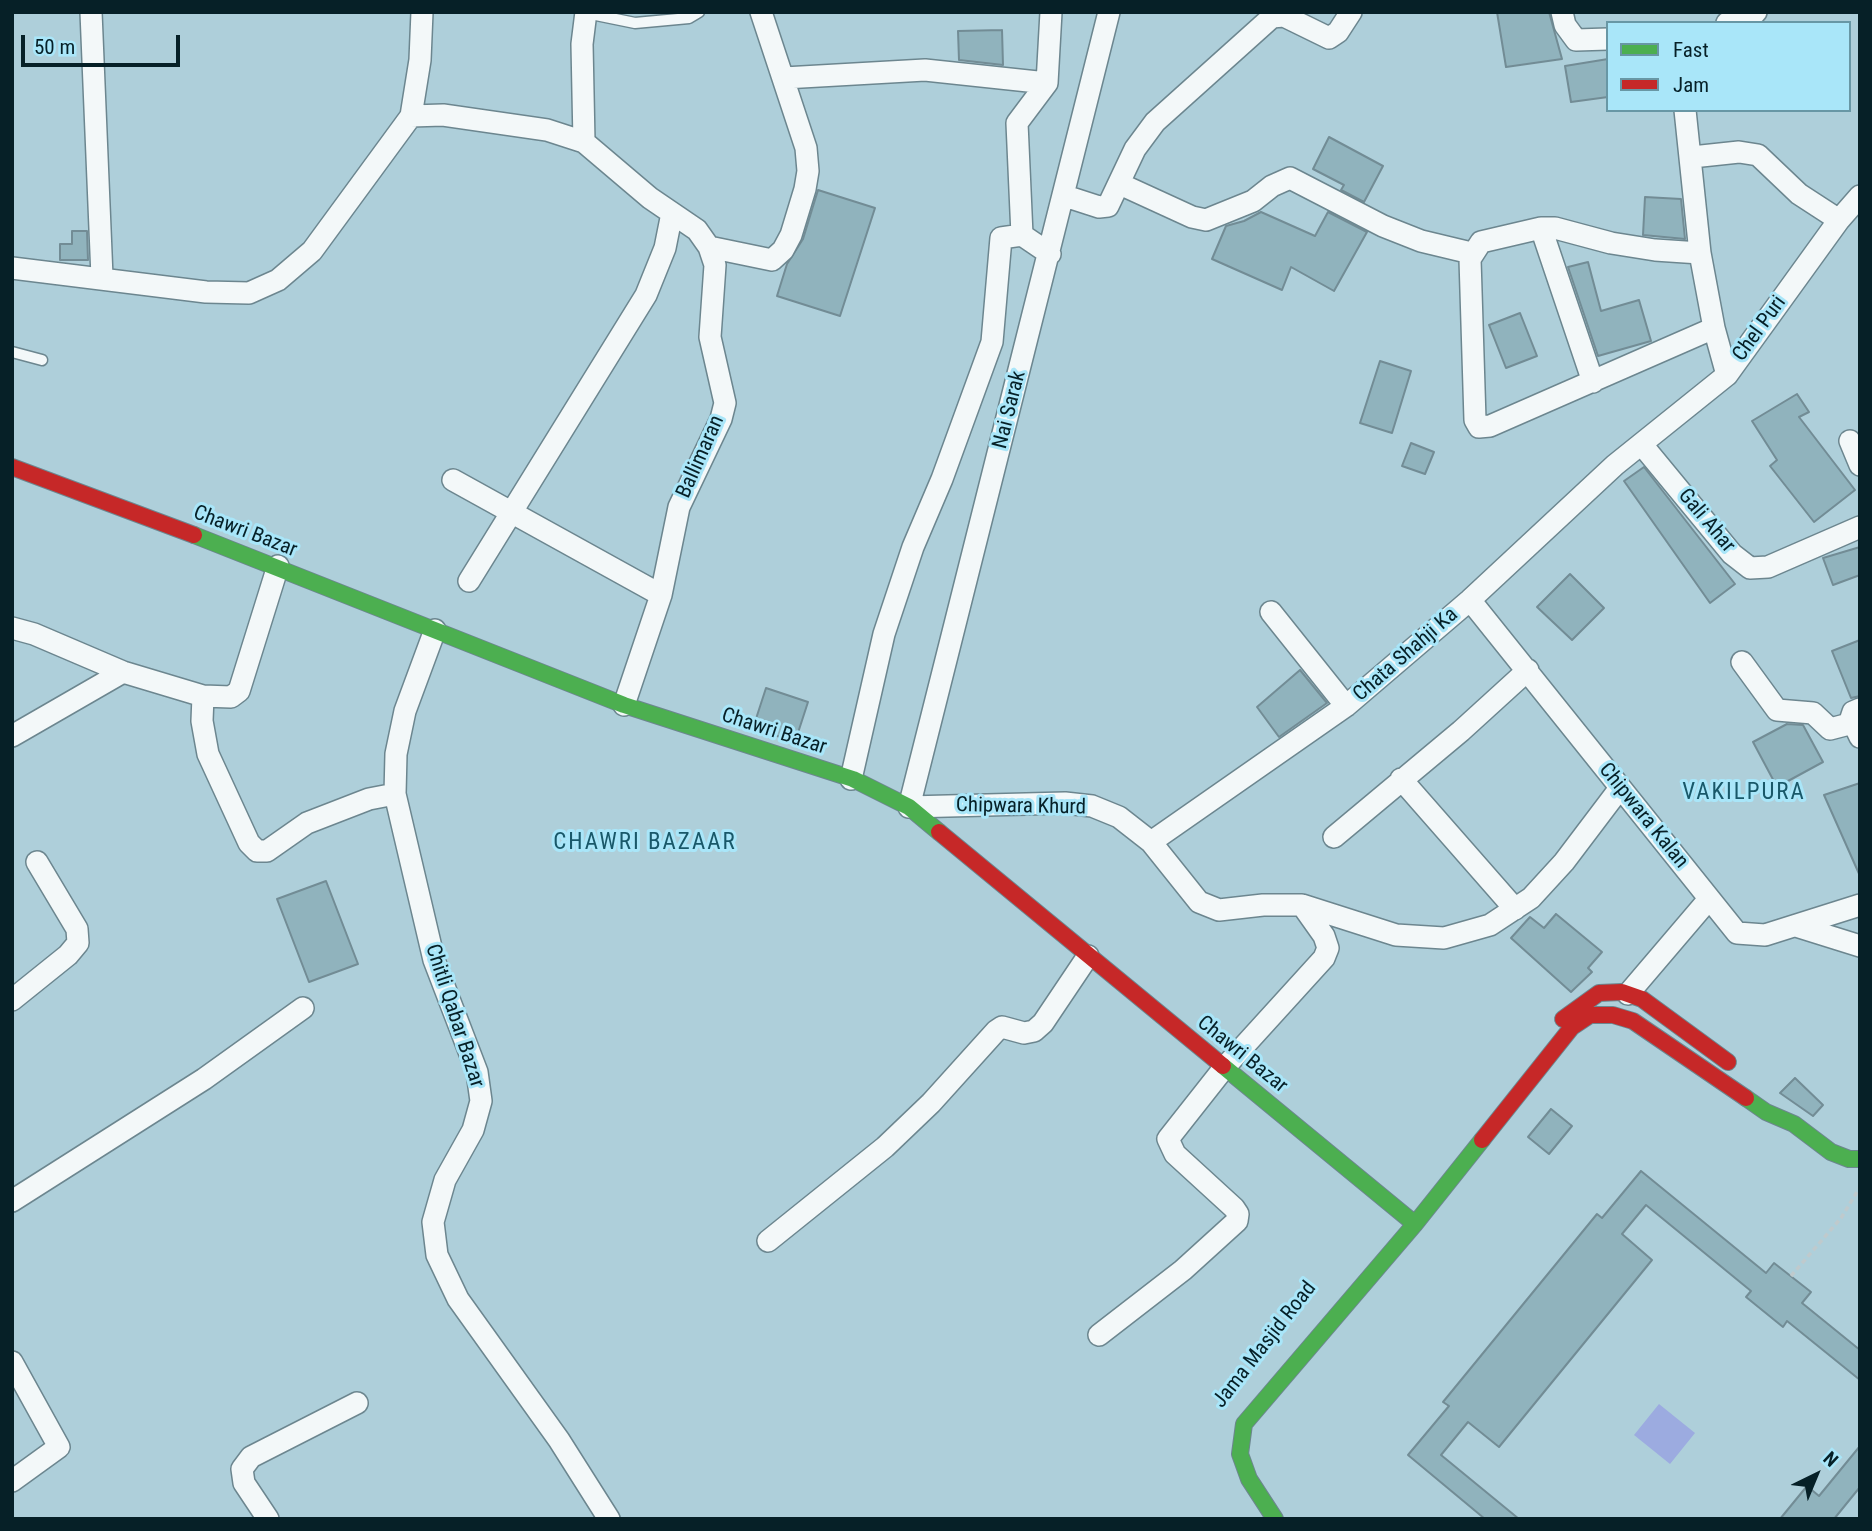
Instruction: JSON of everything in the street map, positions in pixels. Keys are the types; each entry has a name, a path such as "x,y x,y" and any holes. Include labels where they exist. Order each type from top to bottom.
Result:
{"street":[{"path":"91,12 102,277"},
{"path":"12,268 102,277 206,292 249,293 278,280 312,251 411,116 420,60 422,12"},
{"path":"411,116 443,115 547,130 584,142 697,230 709,247 772,260 783,250 791,236 808,171 806,148 761,12"},
{"path":"1022,235 1017,123 1047,83 1051,12"},
{"name":"Nai Sarak","path":"909,807 1110,12"},
{"path":"1065,195 1103,207 1112,201 1135,149 1155,122 1263,23 1277,15 1284,16 1329,38 1338,32 1351,12"},
{"path":"1562,12 1565,25 1576,40 1606,39"},
{"path":"1735,21 1748,18 1756,12"},
{"path":"584,142 582,44 586,13"},
{"path":"784,78 925,70 1047,83"},
{"path":"1685,112 1700,253 1714,328 1727,375"},
{"path":"1692,157 1739,152 1758,155 1799,194 1839,220"},
{"path":"1120,184 1192,218 1206,220 1253,201 1272,186 1290,178 1382,226 1421,241 1471,253"},
{"name":"Chel Puri","path":"1643,446 1727,375 1839,220 1860,196"},
{"path":"469,581 646,295 665,248 672,213"},
{"path":"1471,253 1489,238 1541,228 1571,231 1598,241 1655,250 1700,253"},
{"path":"1541,228 1593,382"},
{"path":"851,779 884,635 913,547 942,479 992,342 1001,238 1022,235 1050,254"},
{"name":"Ballimaran","path":"624,705 661,596 679,507 721,419 725,403 710,337 715,265 709,247"},
{"path":"1471,253 1474,415 1479,427 1490,426 1714,328"},
{"path":"1850,441 1860,465"},
{"name":"Gali Ahar","path":"1643,446 1732,554 1750,568 1768,567 1860,527"},
{"name":"Chata Shahji Ka","path":"1151,842 1346,706 1470,600 1615,465 1643,446"},
{"name":"Chawri Bazar","path":"12,467 278,566 624,705 851,779 909,807 1415,1224"},
{"path":"453,480 661,596"},
{"path":"12,628 34,634 123,672 203,696 231,697 239,691 278,566"},
{"name":"Chipwara Kalan","path":"1470,600 1737,933 1765,935 1860,905"},
{"path":"1271,612 1346,706"},
{"name":"Chitli Qabar Bazar","path":"435,630 405,711 396,754 395,794 434,960 477,1072 481,1101 473,1130 445,1180 433,1222 437,1255 458,1299 559,1440 604,1517"},
{"path":"1742,662 1777,710 1815,714 1832,729 1857,723"},
{"path":"1334,837 1461,731 1528,670"},
{"path":"12,736 123,672"},
{"path":"203,696 202,722 208,754 249,843 257,851 267,851 307,822 369,799 395,794"},
{"path":"1401,779 1516,909"},
{"name":"Chipwara Khurd","path":"909,807 1065,803 1092,806 1119,817 1151,842 1199,902 1219,910 1263,905 1302,905 1396,935 1444,938 1490,925 1531,898 1564,862 1620,788"},
{"path":"12,1000 68,955 78,943 77,929 37,862"},
{"path":"1545,1034 1599,993 1629,995 1709,898"},
{"path":"1100,1335 1183,1270 1237,1221 1238,1214 1234,1208 1175,1154 1168,1139 1224,1068 1324,958 1328,948 1324,936 1302,905"},
{"path":"1796,926 1860,946"},
{"path":"768,1241 894,1138 931,1103 996,1031 1009,1027 1024,1033 1034,1031 1043,1023 1088,956"},
{"name":"Jama Masjid Road","path":"1629,995 1642,999 1748,1077 1794,1124 1832,1152 1849,1159 1860,1158"},
{"path":"12,1200 192,1086 303,1008"},
{"name":"Jama Masjid Road","path":"1249,1479 1240,1454 1244,1424 1415,1224 1572,1027 1590,1015 1613,1015 1633,1021 1766,1112 1794,1124"},
{"path":"12,1362 59,1447 12,1480"},
{"name":"Jama Masjid Road","path":"1228,1424 1275,1362"},
{"path":"268,1519 244,1483 242,1469 251,1457 357,1403"},
{"path":"1224,1444 1228,1457 1249,1479 1275,1519"}],"lane":[{"path":"586,13 635,23 689,18 699,12"},
{"path":"12,352 42,360"}],"path":[{"path":"1791,1276 1841,1218 1860,1187"}],"water":[{"path":"1659,1404 1695,1433 1670,1464 1634,1435"}],"building":[{"path":"1497,12 1549,12 1562,59 1506,67"},
{"path":"1002,30 1003,65 959,60 958,31"},
{"path":"1606,59 1606,97 1571,102 1565,66"},
{"path":"1329,137 1383,166 1364,202 1341,190 1344,185 1313,169"},
{"path":"818,190 875,208 840,316 777,296 787,264 803,239"},
{"path":"1645,197 1681,199 1685,239 1643,235"},
{"path":"1261,212 1315,236 1328,212 1367,232 1334,291 1291,267 1282,290 1212,259 1226,226"},
{"path":"72,231 87,231 88,260 60,260 60,244 72,244"},
{"path":"1588,262 1601,311 1639,300 1651,341 1598,356 1568,267"},
{"path":"1520,313 1537,356 1506,368 1489,325"},
{"path":"1380,361 1411,371 1392,433 1360,423"},
{"path":"1797,394 1809,412 1799,417 1855,490 1814,522 1770,466 1777,460 1752,421"},
{"path":"1411,443 1434,452 1425,474 1402,466"},
{"path":"1644,467 1735,584 1710,603 1624,481"},
{"path":"1860,547 1860,575 1833,585 1823,558"},
{"path":"1570,574 1604,608 1572,640 1537,607"},
{"path":"1860,640 1860,696 1851,698 1832,651"},
{"path":"1300,670 1327,703 1279,737 1257,707"},
{"path":"766,688 808,702 795,742 753,728"},
{"path":"1787,724 1803,725 1823,762 1777,787 1753,742"},
{"path":"1860,783 1860,876 1824,795"},
{"path":"326,881 358,964 309,982 277,899"},
{"path":"1556,914 1602,952 1588,968 1592,972 1571,992 1511,938 1530,917 1544,928"},
{"path":"1795,1078 1823,1105 1813,1116 1780,1093"},
{"path":"1551,1109 1572,1126 1549,1154 1528,1137"},
{"path":"1641,1171 1766,1273 1774,1263 1811,1292 1802,1303 1860,1350 1860,1380 1787,1321 1783,1327 1746,1297 1751,1291 1646,1205 1622,1234 1652,1260 1499,1447 1468,1422 1441,1455 1519,1519 1485,1519 1408,1455 1449,1406 1443,1402 1597,1214 1602,1218"},
{"path":"1860,1446 1860,1487 1834,1519 1780,1519 1807,1486 1819,1496"}],"traffic: fast":[{"path":"194,535 624,705 853,779 909,807 939,832"},
{"path":"1223,1066 1415,1224"},
{"path":"1746,1098 1766,1112 1794,1124 1831,1152 1849,1159 1860,1159"},
{"path":"1275,1519 1249,1479 1240,1454 1244,1424 1415,1224 1482,1140"}],"traffic: jam":[{"path":"12,467 194,535"},
{"path":"939,832 1223,1066"},
{"path":"1563,1019 1599,993 1622,992 1642,999 1728,1062"},
{"path":"1482,1140 1572,1027 1590,1015 1613,1015 1633,1021 1746,1098"}],"district":[{"name":"VAKILPURA","path":"1744,793"},
{"name":"CHAWRI BAZAAR","path":"645,843"}]}
